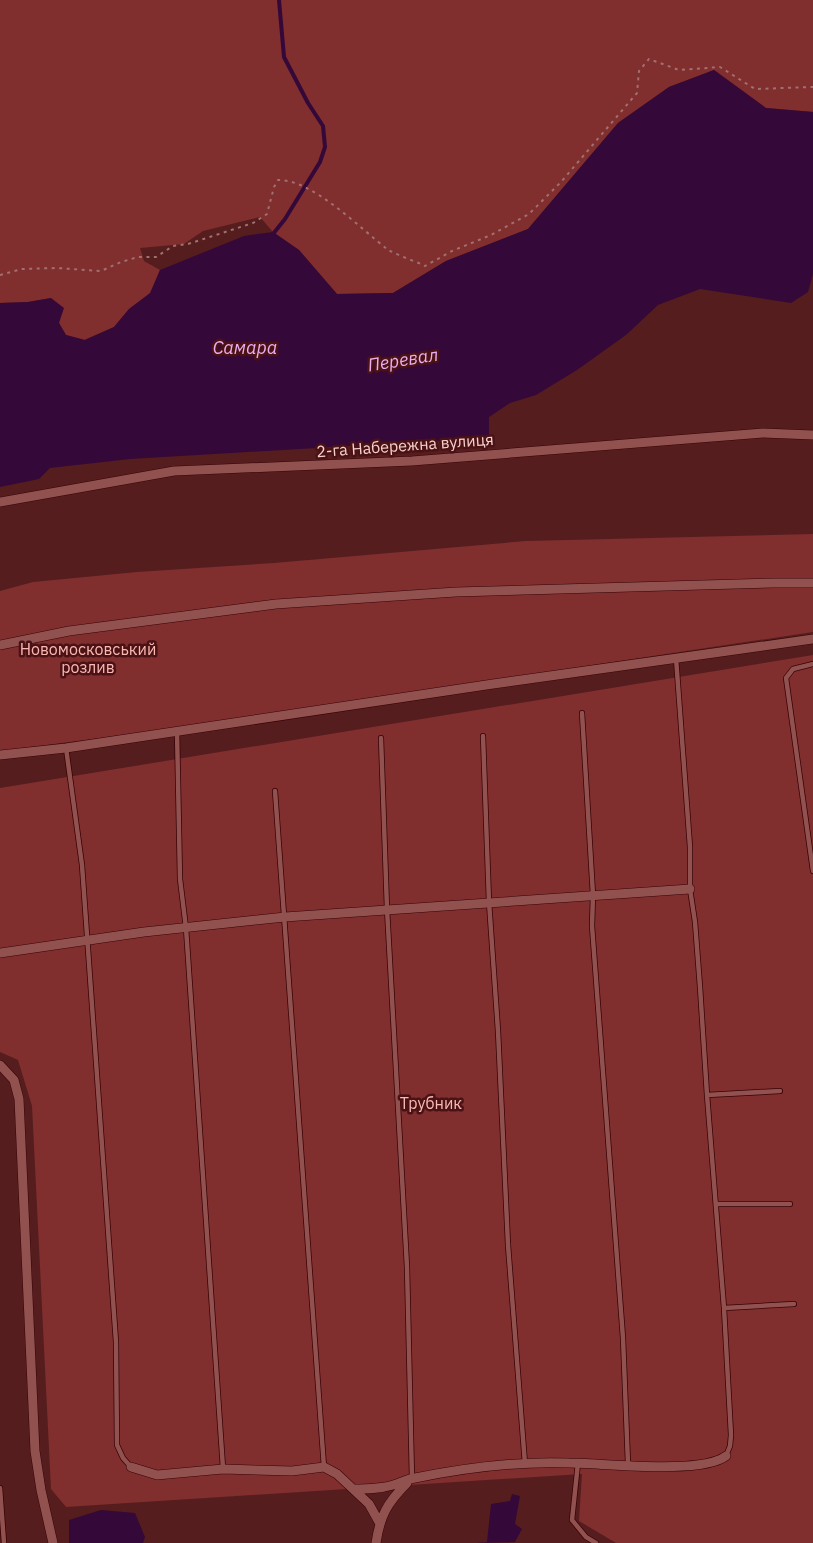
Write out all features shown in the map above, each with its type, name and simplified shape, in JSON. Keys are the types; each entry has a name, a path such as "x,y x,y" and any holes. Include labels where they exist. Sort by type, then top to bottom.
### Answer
{"street":[{"name":"2-га Набережна вулиця","path":"0,502 174,471 412,461 763,433 813,435"},
{"path":"0,645 69,631 276,604 467,592 774,583 813,584"},
{"path":"0,755 66,748 813,639"},
{"path":"0,953 87,940 285,917 690,889"},
{"path":"0,1065 14,1080 19,1099 35,1451 53,1543"},
{"path":"353,1489 374,1489 396,1485 412,1478 490,1467 548,1462 683,1466 712,1463 726,1456"},
{"path":"131,1467 157,1475 224,1469 292,1471 324,1467 337,1474 369,1504 379,1522"},
{"path":"375,1543 379,1522 390,1500 412,1478"}],"lane":[{"path":"676,658 690,847 690,889 695,922 724,1308 731,1436 726,1456"},
{"path":"813,664 801,666 789,672 786,678 786,688 813,871"},
{"path":"582,713 593,895 592,926 623,1338 628,1464"},
{"path":"177,731 180,879 186,928 224,1469"},
{"path":"483,736 489,902 498,1031 508,1245 525,1464"},
{"path":"381,738 387,909 407,1268 412,1478"},
{"path":"66,748 82,865 116,1342 117,1445 123,1458 131,1467"},
{"path":"276,791 324,1467"},
{"path":"707,1095 780,1091"},
{"path":"716,1204 790,1204"},
{"path":"724,1308 794,1304"},
{"path":"578,1463 572,1520 586,1537 596,1543"},
{"path":"0,1488 4,1543"}],"path":[{"path":"0,275 22,269 57,268 101,271 138,257 156,257 172,246 188,244 253,223 267,214 274,187 279,180 287,179 326,200 389,250 425,266 529,214 561,182 637,93 639,71 649,58 680,70 720,67 755,89 813,87"}],"green space":[{"path":"0,0 813,0 813,112 766,108 714,70 669,87 618,123 528,229 446,261 393,293 337,294 299,250 273,232 260,217 203,231 184,244 140,248 144,261 160,270 151,293 129,309 114,327 84,340 66,335 59,323 51,298 0,303"},
{"name":"Новомосковський розлив","path":"813,534 813,632 154,731 0,751 0,591 33,582 526,541"},
{"name":"Трубник","path":"813,655 813,1543 616,1543 579,1521 582,1474 66,1507 51,1489 32,1106 18,1060 0,1052 0,788"}],"water":[{"name":"Самара","path":"714,70 766,108 813,112 813,274 808,292 791,303 700,289 658,305 626,335 577,370 536,395 510,403 489,417 489,440 450,440 130,459 50,468 39,479 0,487 0,303 51,298 64,308 59,323 66,335 85,340 114,327 129,309 150,293 160,270 244,236 273,232 299,250 337,294 393,293 446,261 528,229 618,123 669,87"},
{"path":"512,1494 520,1496 515,1524 522,1529 515,1542 477,1543 487,1542 491,1504 510,1501"},
{"path":"101,1510 135,1513 145,1537 143,1543 69,1543 69,1520"}],"waterway":[{"path":"273,234 285,219 320,162 325,147 323,126 284,57 279,0"}],"water label":[{"name":"Перевал","path":"403,360"}]}
